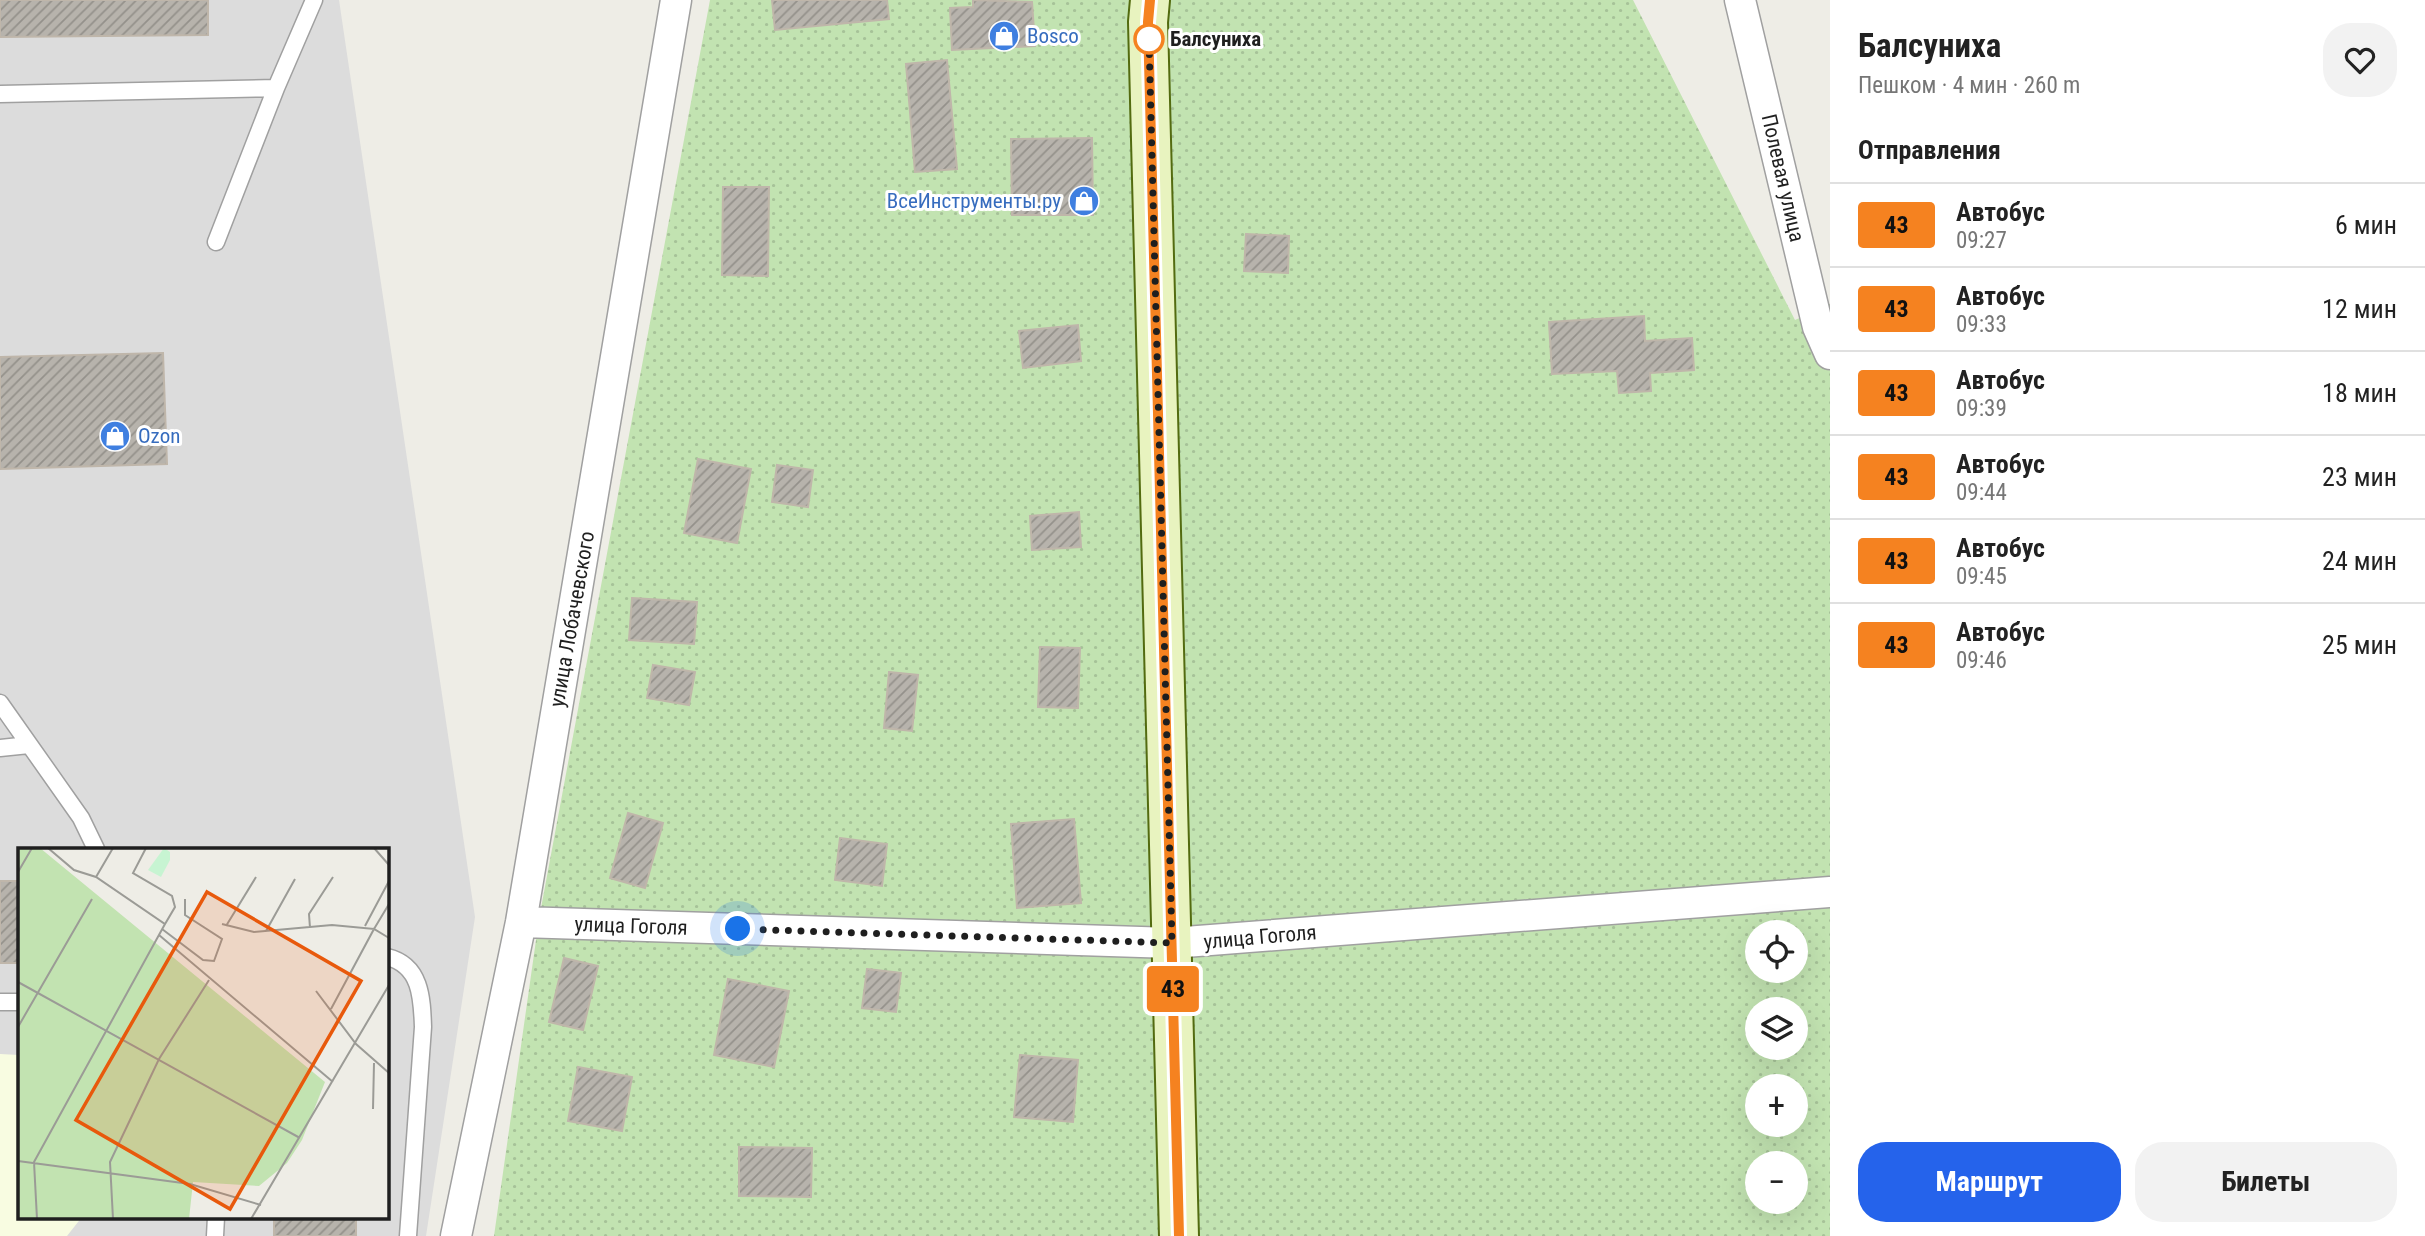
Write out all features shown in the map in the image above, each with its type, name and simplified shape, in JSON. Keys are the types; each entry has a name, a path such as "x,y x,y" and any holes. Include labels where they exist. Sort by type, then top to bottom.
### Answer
{"street":[{"name":"улица Лобачевского","path":"456,1236 521,922 676,0"},
{"path":"1150,0 1148,22 1179,1236"},
{"name":"Полевая улица","path":"1740,0 1818,327 1830,354"},
{"name":"улица Гоголя","path":"521,922 1172,943 1830,892"}],"lane":[{"path":"216,242 276,88 314,0"},
{"path":"0,94 276,88"},
{"path":"0,703 81,818 96,848"},
{"path":"0,748 29,746"},
{"path":"388,958 412,971 422,993 423,1027 408,1236"},
{"path":"0,1002 18,1002"},
{"path":"215,1236 216,1218"}],"shaded area":[{"path":"0,0 339,0 475,917 426,1236 0,1236"},
{"path":"0,1054 18,1055 18,1218 81,1218 67,1236 0,1236"}],"green space":[{"path":"710,0 1633,0 1795,320 1830,304 1830,1236 494,1236 539,919"}],"building":[{"path":"0,0 208,0 208,35 0,37"},
{"path":"772,0 887,0 889,19 775,30"},
{"path":"973,0 1032,2 1035,46 952,50 950,8 973,7"},
{"path":"947,60 957,169 915,172 906,64"},
{"path":"1092,138 1093,215 1012,215 1011,139"},
{"path":"723,187 769,187 768,276 722,275"},
{"path":"1246,234 1289,236 1288,273 1244,271"},
{"path":"1644,316 1645,341 1692,338 1694,370 1650,373 1651,391 1619,393 1617,371 1552,374 1549,322"},
{"path":"1078,325 1081,361 1023,368 1019,331"},
{"path":"163,353 167,464 0,469 0,357"},
{"path":"698,459 751,469 737,543 684,533"},
{"path":"777,465 813,470 808,507 772,502"},
{"path":"1079,512 1081,547 1032,550 1030,516"},
{"path":"632,598 697,602 694,644 629,640"},
{"path":"1040,647 1080,648 1078,708 1038,707"},
{"path":"653,665 695,672 689,705 647,698"},
{"path":"889,672 918,675 912,731 884,728"},
{"path":"628,813 663,823 645,888 610,878"},
{"path":"1074,819 1081,903 1017,908 1011,824"},
{"path":"840,838 887,844 882,886 835,880"},
{"path":"0,881 18,881 18,963 0,963"},
{"path":"564,958 598,966 583,1030 549,1022"},
{"path":"867,969 901,973 896,1012 862,1008"},
{"path":"728,979 789,991 774,1067 714,1055"},
{"path":"1020,1055 1078,1060 1073,1122 1014,1117"},
{"path":"578,1067 632,1077 622,1131 568,1121"},
{"path":"739,1147 812,1148 811,1197 739,1196"},
{"path":"274,1218 356,1218 356,1236 274,1236"}],"bus line":[{"name":"43","path":"1150,0 1148,22 1179,1236"}],"place":[{"name":"Bosco","path":"1004,36"},
{"name":"Балсуниха","path":"1149,39"},
{"name":"ВсеИнструменты.ру","path":"1084,201"},
{"name":"Ozon","path":"115,436"}],"route":[{"path":"738,929 1172,943 1149,39"}]}
